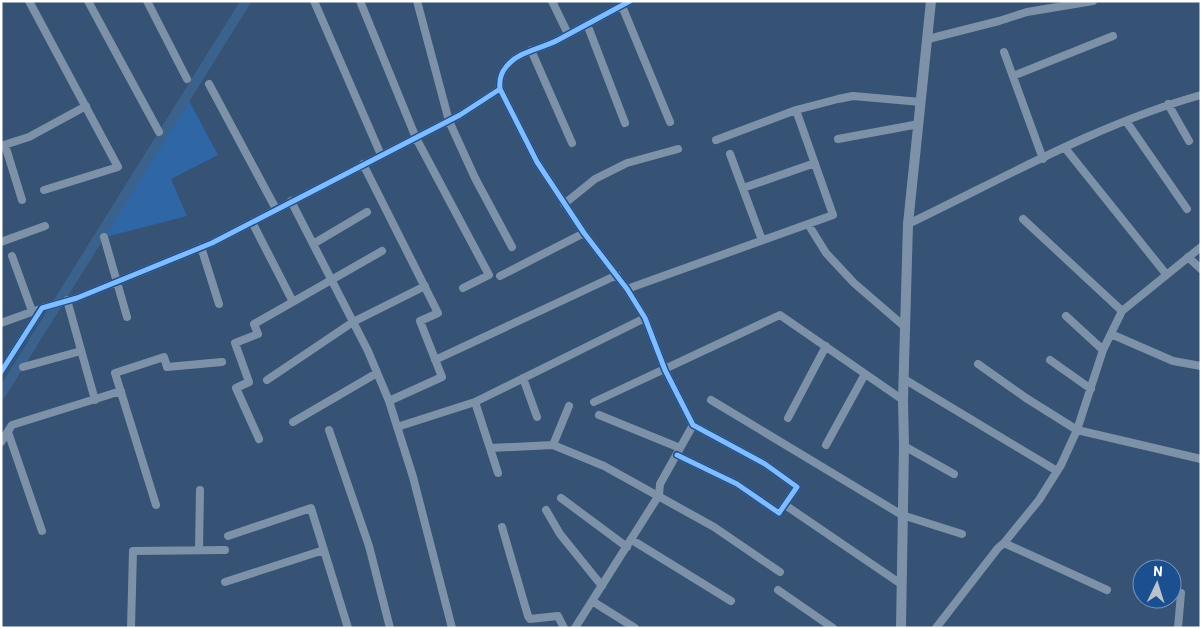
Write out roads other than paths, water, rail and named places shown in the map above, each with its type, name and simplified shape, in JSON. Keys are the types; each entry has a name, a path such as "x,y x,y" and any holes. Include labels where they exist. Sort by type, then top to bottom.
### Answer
{"street":[{"path":"29,1 118,167 44,190"},
{"path":"88,1 159,132"},
{"path":"147,1 187,79"},
{"path":"314,1 381,155"},
{"path":"360,1 416,138 490,274 463,288"},
{"path":"417,1 449,121 475,178 512,247"},
{"path":"552,1 568,34"},
{"path":"599,415 678,451 737,484 779,513 797,487 766,464 693,425 665,370 644,318 627,289 584,233 537,162 500,89 499,80 505,67 516,58 556,41 630,1"},
{"path":"901,628 903,400 908,224 931,1"},
{"path":"928,39 1027,12 1093,1"},
{"path":"622,6 670,122"},
{"path":"587,24 625,123"},
{"path":"1013,76 1113,36"},
{"path":"531,50 572,143"},
{"path":"1004,52 1043,159"},
{"path":"209,84 276,209"},
{"path":"1,323 32,311 77,298 200,247 449,121 500,89"},
{"path":"908,224 1126,120 1168,104 1201,95"},
{"path":"716,140 796,110 853,96 921,102"},
{"path":"1168,104 1188,141"},
{"path":"22,200 3,146 29,137 86,106"},
{"path":"627,289 833,215 796,110"},
{"path":"1126,120 1187,209"},
{"path":"838,139 918,124"},
{"path":"1065,148 1166,274"},
{"path":"564,204 594,179 627,163 678,149"},
{"path":"730,154 762,240"},
{"path":"743,188 815,163"},
{"path":"362,164 438,313 420,321 442,377 389,401"},
{"path":"291,201 353,322 389,401 413,477 452,628"},
{"path":"313,244 367,212"},
{"path":"1024,220 1122,311"},
{"path":"252,222 293,302"},
{"path":"808,224 826,253 854,283 905,327"},
{"path":"1,242 44,226"},
{"path":"500,276 584,233"},
{"path":"104,237 127,317"},
{"path":"200,247 219,304"},
{"path":"936,628 998,548 1039,500 1057,472 1076,430 1103,350 1122,311 1201,247"},
{"path":"260,439 236,388 249,382 235,344 258,334 254,324 382,251"},
{"path":"12,256 32,311"},
{"path":"1188,257 1201,269"},
{"path":"436,360 617,275"},
{"path":"267,380 353,322 424,286"},
{"path":"67,300 95,400"},
{"path":"1,372 42,308"},
{"path":"594,402 780,315 903,400"},
{"path":"1066,316 1103,350"},
{"path":"397,427 475,402 644,318"},
{"path":"1111,334 1173,361 1201,366"},
{"path":"788,418 826,346"},
{"path":"23,367 81,351"},
{"path":"156,506 115,373 164,357 167,367 222,362"},
{"path":"1050,360 1090,389"},
{"path":"978,364 1076,430 1201,459"},
{"path":"293,422 377,373"},
{"path":"826,445 865,374"},
{"path":"523,378 537,416"},
{"path":"904,379 1057,472"},
{"path":"1,442 12,425 121,392"},
{"path":"711,400 902,515 962,534"},
{"path":"475,402 498,473"},
{"path":"553,445 569,406"},
{"path":"576,628 659,495 660,484 693,425"},
{"path":"329,430 369,546 390,628"},
{"path":"8,432 42,531"},
{"path":"490,448 553,445 604,466 714,527 780,572"},
{"path":"904,446 954,474"},
{"path":"199,550 200,490"},
{"path":"561,498 629,543 731,601"},
{"path":"785,505 902,584"},
{"path":"228,536 311,508 348,628"},
{"path":"546,510 560,534 602,586"},
{"path":"502,527 528,616 530,619 558,616 564,628"},
{"path":"1004,543 1106,590"},
{"path":"131,628 133,551 225,550"},
{"path":"225,582 324,550"},
{"path":"778,590 833,628"},
{"path":"592,601 635,628"},
{"path":"1178,628 1180,609"}],"waterway":[{"path":"1,394 246,1"}]}
